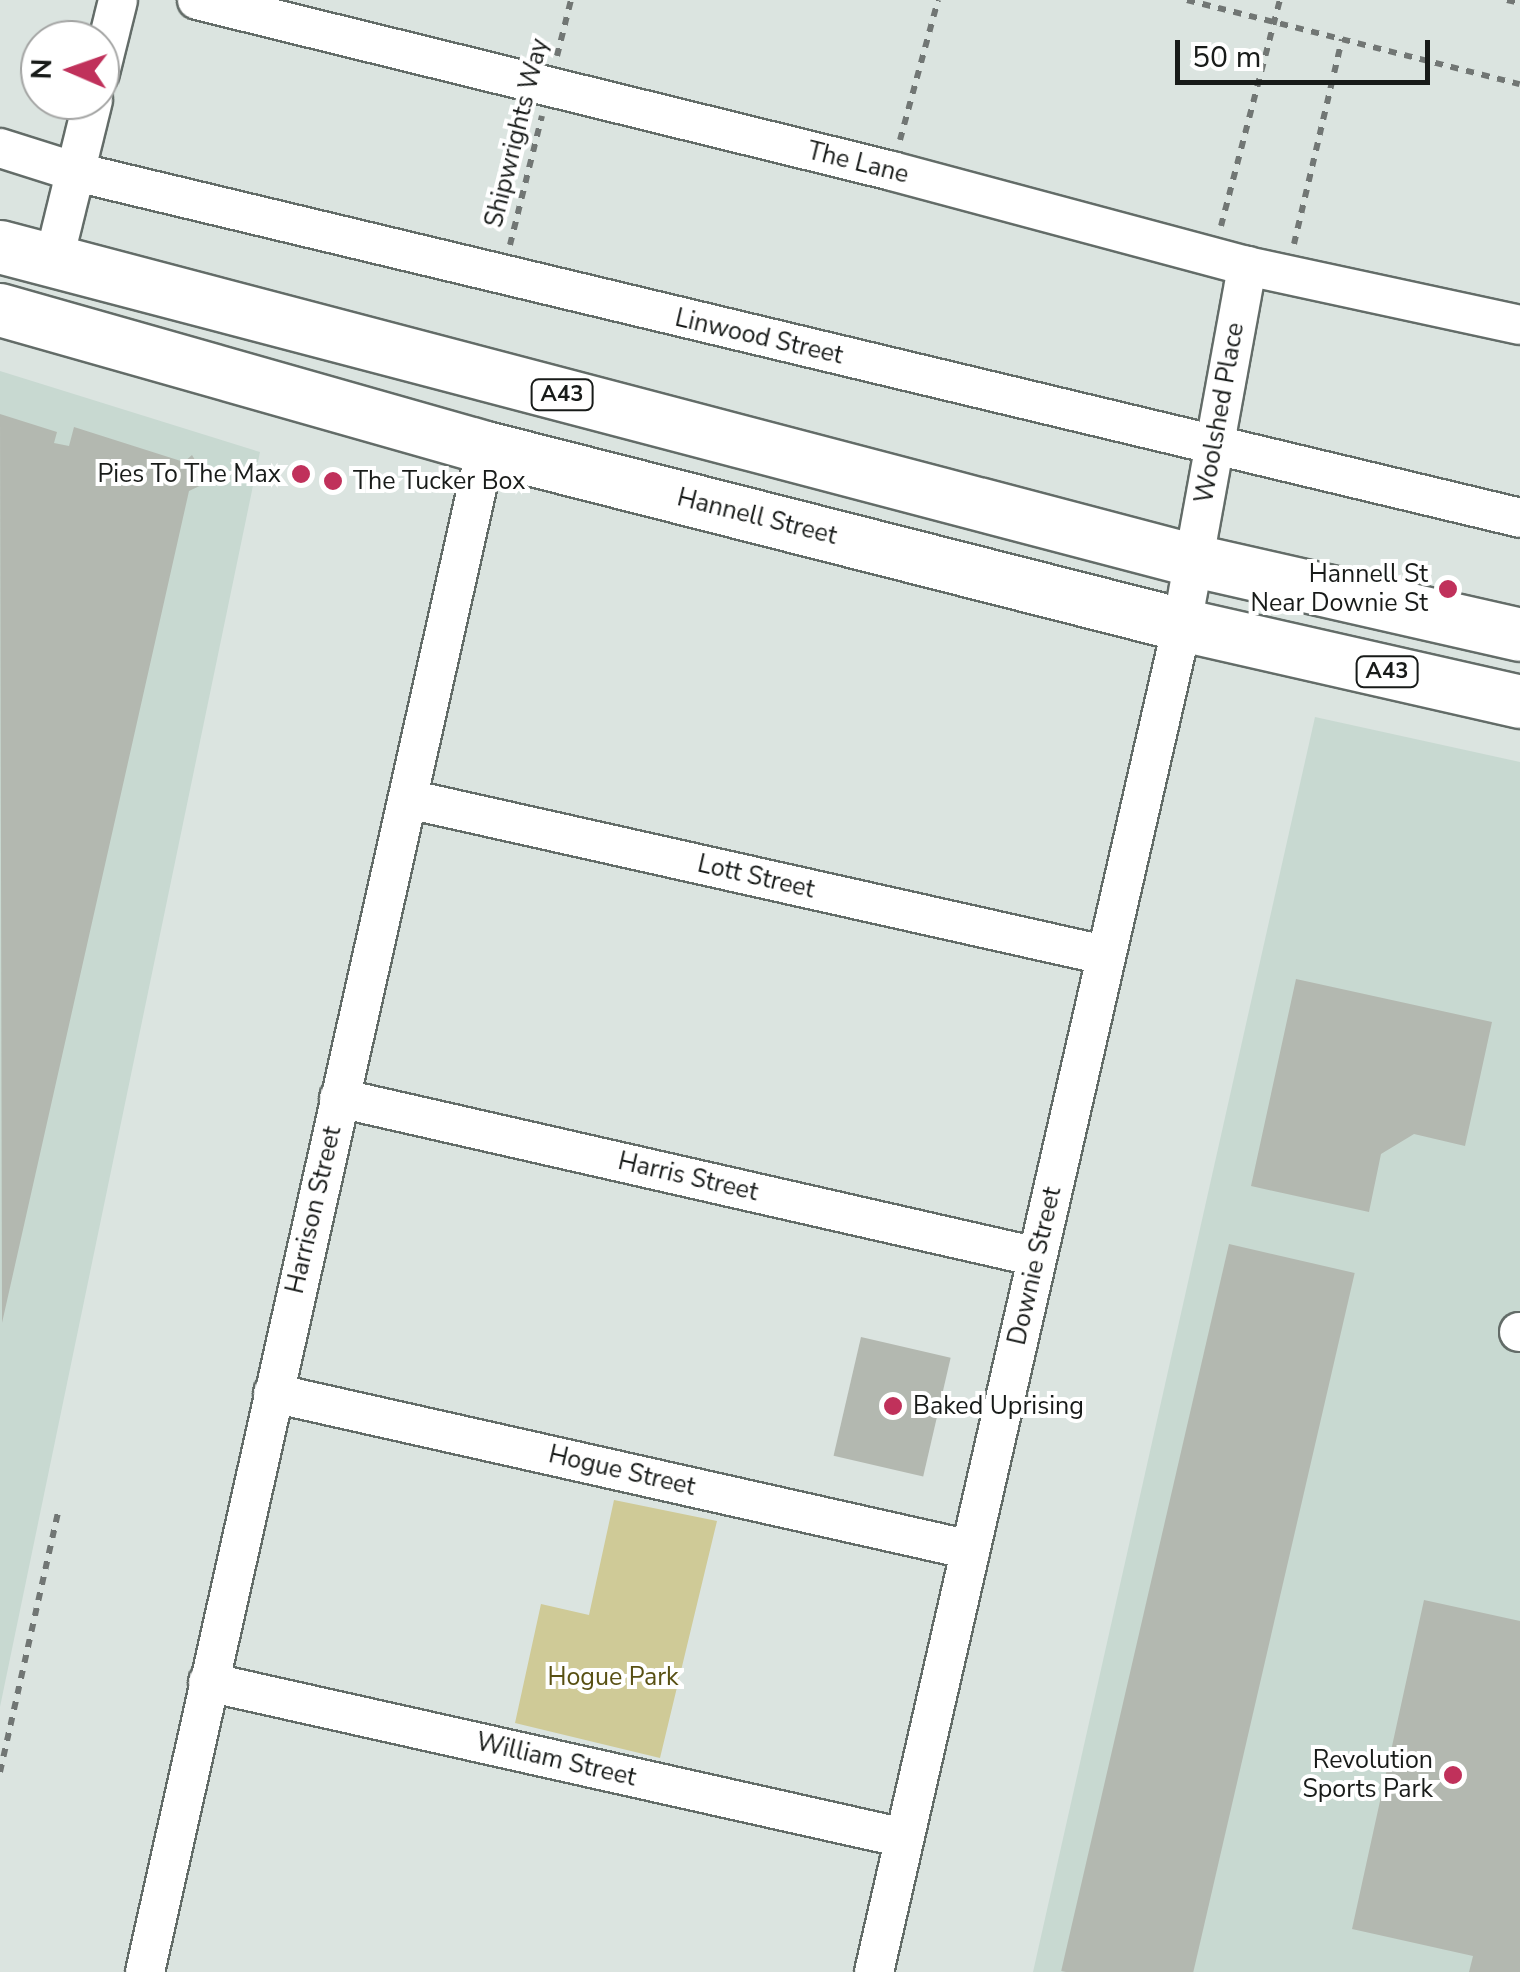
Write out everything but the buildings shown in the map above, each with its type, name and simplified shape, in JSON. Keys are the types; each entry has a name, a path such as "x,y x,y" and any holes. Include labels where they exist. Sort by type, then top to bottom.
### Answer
{"highway":[{"name":"A43","path":"0,248 1194,561 1520,635"},
{"name":"Hannell Street","path":"0,310 486,448 1182,624 1520,702"}],"street":[{"name":"The Lane","path":"196,0 892,171 1230,261 1520,325"},
{"path":"53,263 89,120"},
{"name":"Linwood Street","path":"0,148 76,172 1520,518"},
{"name":"Woolshed Place","path":"1194,561 1214,446 1230,261"},
{"name":"Harrison Street","path":"145,1972 486,448"},
{"name":"Downie Street","path":"874,1972 1194,561"},
{"name":"Lott Street","path":"408,799 1104,955"},
{"name":"Harris Street","path":"339,1098 1036,1257"},
{"name":"Hogue Street","path":"274,1393 971,1550"},
{"name":"William Street","path":"208,1682 904,1838"}],"path":[{"name":"Shipwrights Way","path":"502,275 571,0"},
{"path":"892,171 938,0"},
{"path":"1187,0 1520,84"},
{"path":"1230,261 1280,0"},
{"path":"1506,0 1520,4"},
{"path":"1286,274 1342,40"},
{"path":"0,1772 58,1509"}],"shaded area":[{"path":"0,371 260,452 0,1707"},
{"path":"1315,717 1520,762 1520,1972 1033,1972"}],"green space":[{"name":"Hogue Park","path":"614,1500 717,1521 660,1758 515,1723 541,1604 589,1615"}],"place":[{"name":"Pies To The Max","path":"301,474"},
{"name":"The Tucker Box","path":"333,481"},
{"name":"Hannell St Near Downie St","path":"1448,589"},
{"name":"Baked Uprising","path":"893,1406"},
{"name":"Revolution Sports Park","path":"1453,1775"}]}
